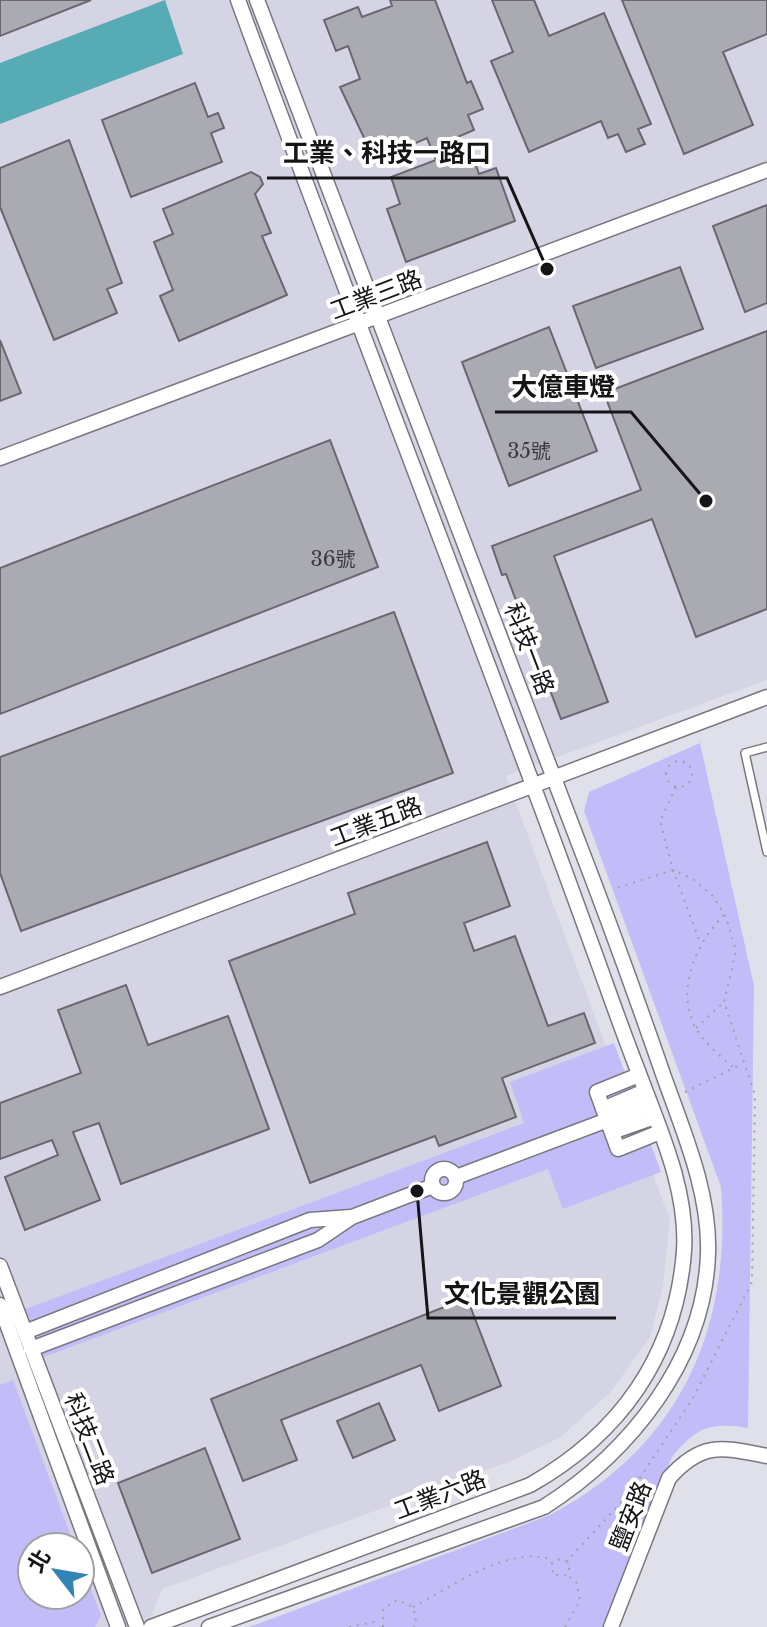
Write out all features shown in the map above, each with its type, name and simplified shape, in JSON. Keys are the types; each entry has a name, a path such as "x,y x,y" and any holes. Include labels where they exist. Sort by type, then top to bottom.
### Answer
{"street":[{"name":"科技一路","path":"238,0 357,326 534,786 660,1132 682,1203 684,1250 674,1315"},
{"name":"科技一路","path":"257,0 622,954 684,1133 706,1211 708,1256 695,1324"},
{"name":"工業三路","path":"0,458 767,170"},
{"name":"工業五路","path":"0,987 555,780 767,697"},
{"path":"639,1075 597,1092 607,1120 618,1149 660,1132"},
{"path":"607,1120 645,1091"},
{"path":"31,1349 318,1240 352,1217 433,1186 443,1193 450,1192 456,1177 642,1107"},
{"path":"607,1120 655,1117"},
{"path":"25,1332 310,1220 352,1217"},
{"name":"科技二路","path":"0,1266 137,1627"},
{"name":"科技二路","path":"0,1305 118,1627"},
{"name":"工業六路","path":"151,1627 530,1485 562,1467 594,1440 625,1406 657,1361 674,1315"},
{"name":"工業六路","path":"209,1627 544,1507 557,1499 593,1472 643,1419 673,1377 695,1324"},
{"name":"鹽安路","path":"611,1627 669,1478 697,1453 711,1448 767,1456"}],"lane":[{"path":"767,747 745,753 767,852"}],"path":[{"path":"673,755 675,761"},
{"path":"675,761 688,764 692,772 688,784 676,787"},
{"path":"675,761 666,774 676,787"},
{"path":"676,787 660,821 673,870 700,942"},
{"path":"725,914 700,942 691,971 689,1002 696,1028 734,1068"},
{"path":"696,1028 724,1002"},
{"path":"685,1092 744,1063"},
{"path":"413,1607 517,1557 537,1554 554,1561"},
{"path":"565,1627 580,1601 581,1592 567,1575"},
{"path":"383,1627 380,1621 383,1609 391,1601 403,1601 413,1607 416,1618 414,1627"},
{"path":"349,1627 380,1621"}],"shaded area":[{"path":"0,0 767,0 767,680 506,776 670,1220 663,1285 650,1337 610,1393 559,1438 511,1461 162,1589 147,1627 0,1627"},
{"path":"700,743 754,986 748,1428 724,1426 705,1429 689,1439 672,1457 603,1627 249,1627 550,1515 595,1487 633,1455 664,1419 688,1379 706,1336 717,1289 722,1239 721,1187 584,811 589,792"},
{"path":"614,1043 661,1172 563,1209 548,1169 41,1358 23,1310 524,1123 510,1082"},
{"path":"13,1380 69,1531 16,1531 16,1611 96,1611 96,1603 101,1616 95,1627 0,1627 0,1385"}],"water":[{"path":"165,0 183,54 0,124 0,63"}],"building":[{"path":"0,0 91,0 0,36"},
{"path":"390,0 435,0 467,83 471,81 483,109 468,115 474,130 455,138 463,161 473,157 479,174 496,168 515,221 406,262 387,209 400,204 391,177 436,160 427,138 375,161 340,87 360,79 348,46 336,51 324,20 358,7 362,17 392,6"},
{"path":"492,0 534,0 549,36 604,13 651,124 638,129 645,144 626,152 618,134 608,138 601,121 529,152 491,61 513,52"},
{"path":"622,0 767,0 767,34 723,52 753,125 684,154"},
{"path":"195,83 208,117 218,113 224,128 211,133 222,162 131,197 102,120"},
{"path":"69,140 122,283 107,289 117,313 54,340 0,207 0,168"},
{"path":"251,172 260,177 263,184 255,194 271,233 262,236 287,295 179,341 160,296 173,290 154,242 173,234 163,209"},
{"path":"767,205 767,303 745,312 713,226"},
{"path":"680,267 703,329 596,368 573,306"},
{"path":"549,327 597,451 509,486 462,362"},
{"path":"767,331 767,609 696,637 652,519 554,556 608,702 561,719 506,574 502,575 492,546 641,490 604,393"},
{"path":"0,340 21,393 0,401"},
{"path":"330,440 378,567 0,714 0,568"},
{"path":"394,612 453,773 21,931 0,873 0,757"},
{"path":"487,842 510,906 464,923 474,951 515,936 548,1026 584,1013 595,1043 502,1078 516,1117 439,1146 435,1136 310,1183 229,961 355,914 348,893"},
{"path":"126,985 148,1045 228,1016 269,1129 121,1184 99,1123 73,1132 100,1200 25,1230 5,1177 58,1155 52,1140 0,1159 0,1103 81,1073 58,1010"},
{"path":"467,1298 501,1386 439,1411 421,1365 281,1420 297,1460 243,1481 211,1399"},
{"path":"379,1403 395,1440 353,1458 337,1421"},
{"path":"205,1448 240,1539 152,1573 118,1483"}],"place":[{"name":"工業、科技一路口","path":"547,269"},
{"name":"大億車燈","path":"706,501"},
{"name":"文化景觀公園","path":"417,1191"}]}
